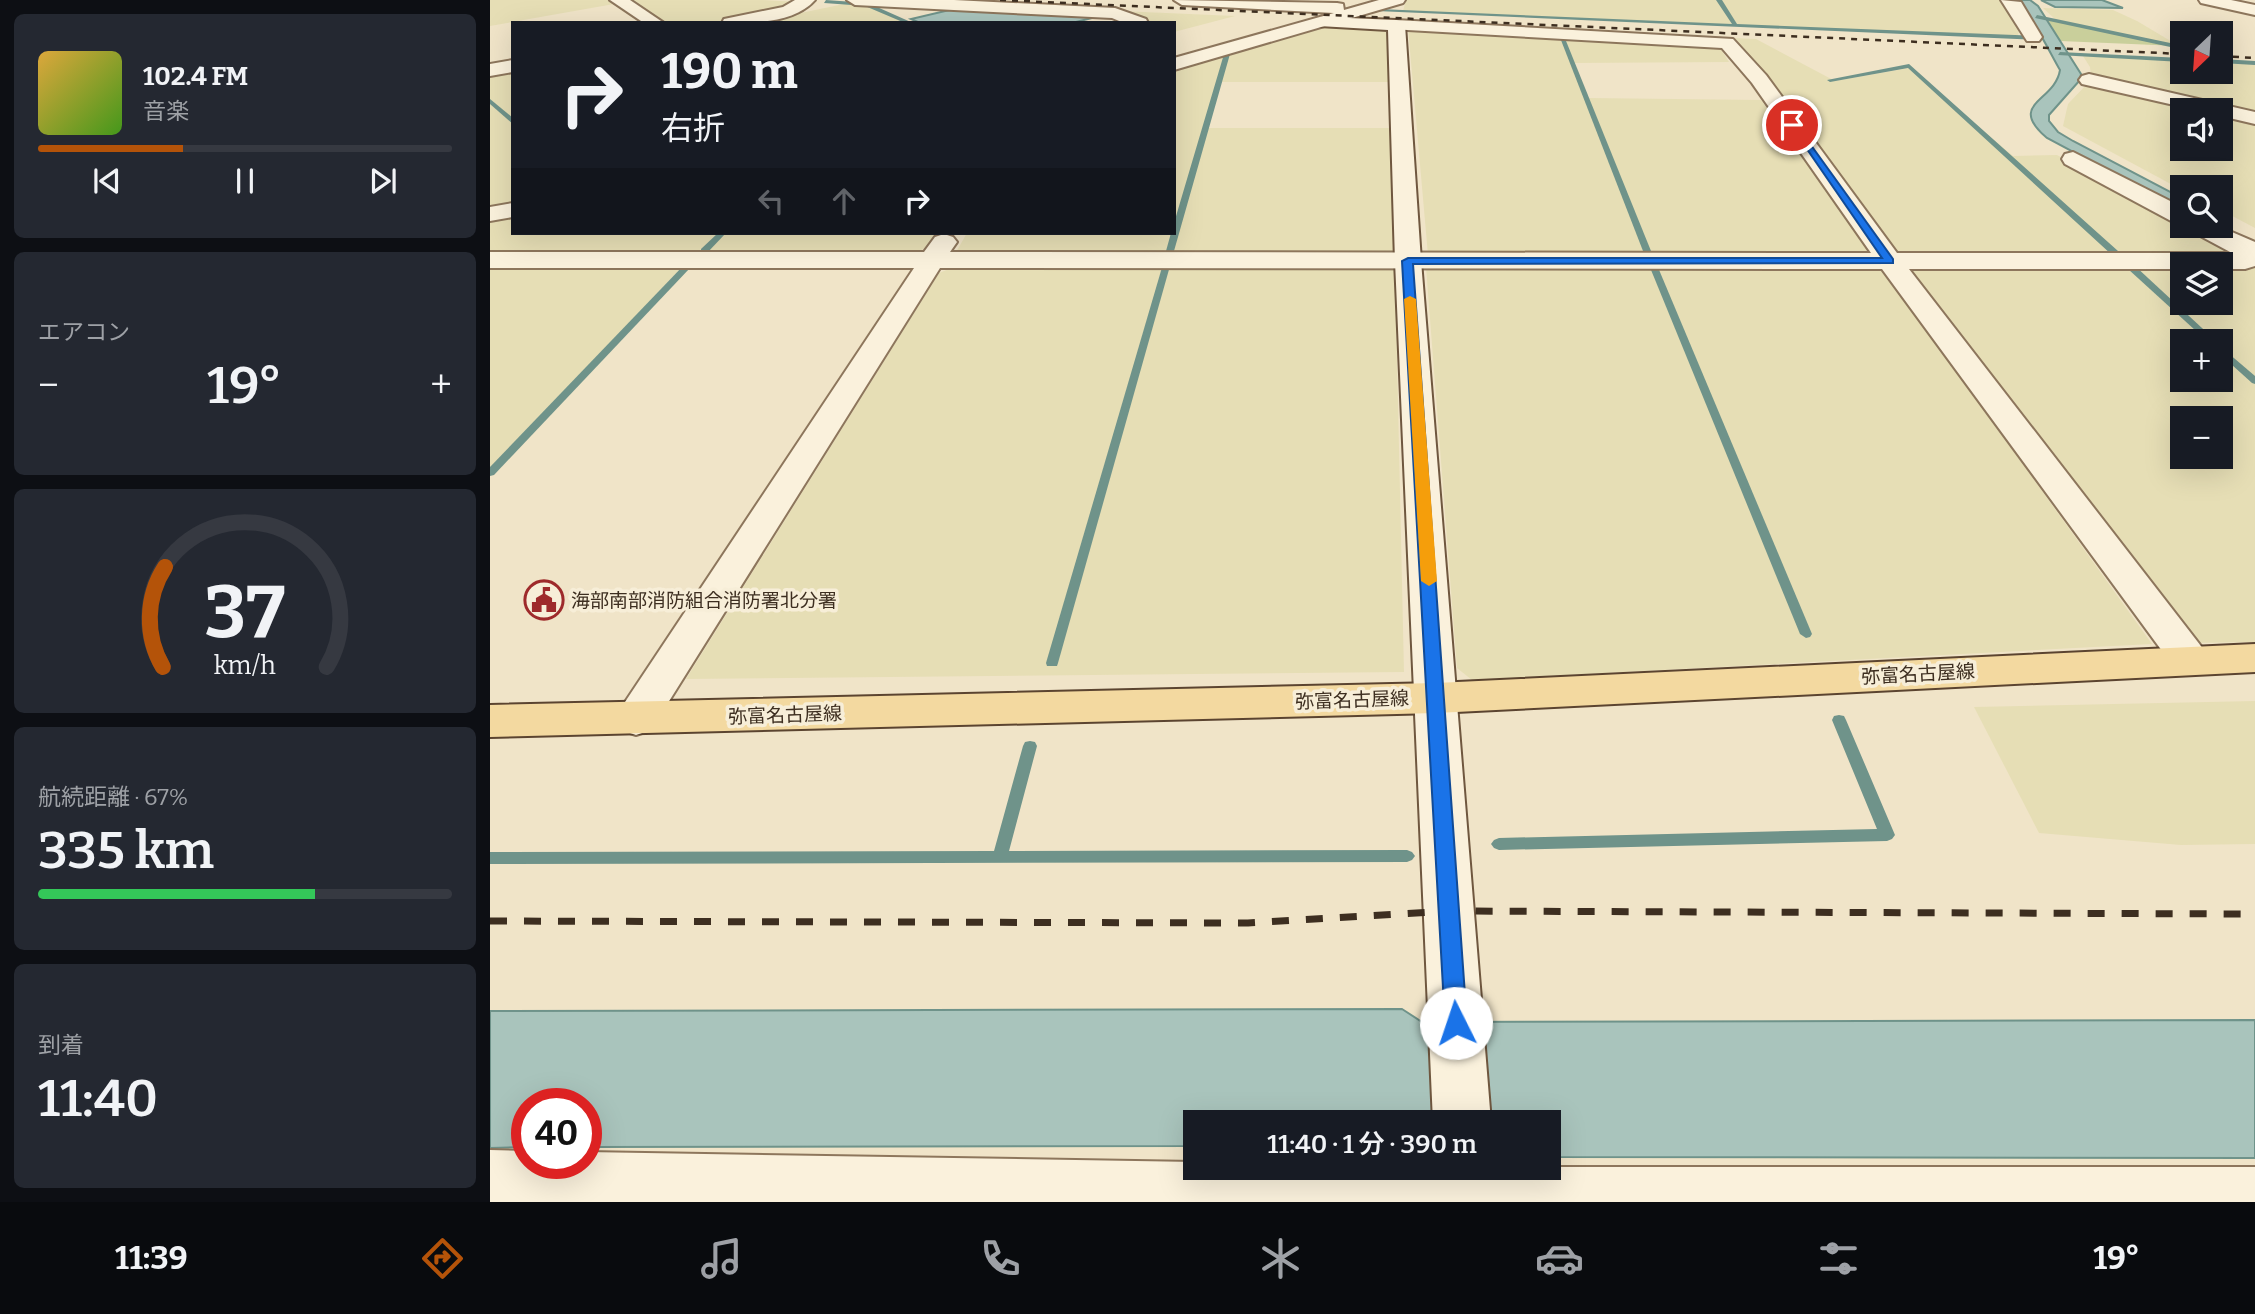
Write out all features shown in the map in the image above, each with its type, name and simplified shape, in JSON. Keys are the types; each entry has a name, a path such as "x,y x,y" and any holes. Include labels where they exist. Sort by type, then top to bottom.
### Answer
{"main road":[{"name":"弥富名古屋線","path":"490,721 1436,698 2255,658"}],"street":[{"path":"618,0 653,21"},
{"path":"740,21 788,11 807,0"},
{"path":"855,0 1115,13 1135,21"},
{"path":"1182,0 1364,9"},
{"path":"1176,63 1397,0"},
{"path":"2009,0 2015,5 2033,37"},
{"path":"2207,0 2255,10"},
{"path":"1325,22 1727,43 1759,79 1890,261 2190,660"},
{"path":"1396,25 1408,261 1461,1110"},
{"path":"1187,42 1212,53"},
{"path":"490,70 511,66"},
{"path":"2089,80 2170,98"},
{"path":"2233,113 2255,118"},
{"path":"2073,159 2170,210"},
{"path":"490,214 511,210"},
{"path":"490,260 942,246 1408,261 2245,261 2254,253 2224,238"},
{"path":"636,719 942,246"},
{"path":"490,1180 2255,1197"}],"shaded area":[{"path":"490,0 608,0 614,4 511,21 490,26"},
{"path":"628,0 798,2 781,10 727,21 659,21"},
{"path":"1406,0 2000,0 2009,6 2020,23 2018,37 1403,11"},
{"path":"844,4 864,4 902,21 763,21"},
{"path":"2043,8 2113,10 2170,41 2170,44 2056,20"},
{"path":"1120,11 1235,16 1176,31 1176,21 1143,21"},
{"path":"1323,26 1388,29 1389,82 1220,82 1206,128 1393,128 1397,253 955,254 966,235 1176,235 1176,67"},
{"path":"1408,28 1718,45 1729,62 1573,63 1588,98 1761,100 1875,256 1428,255"},
{"path":"1731,38 1756,39 1835,81 1909,68 2013,156 2057,155 2170,216 2170,238 2211,238 2230,248 2228,252 2170,252 2170,255 1896,253"},
{"path":"2083,56 2170,60 2170,84 2233,84 2233,63 2255,64 2255,116 2233,111 2233,98 2179,98 2091,77 2090,67"},
{"path":"511,70 511,207 490,210 490,75"},
{"path":"2089,82 2170,100 2170,161 2233,161 2233,115 2255,120 2255,228 2233,216 2233,175 2170,175 2170,184 2063,126 2068,104"},
{"path":"511,214 511,235 938,235 930,247 912,253 490,253 490,217"},
{"path":"684,265 490,468 490,266"},
{"path":"1902,266 2170,266 2170,315 2233,315 2233,266 2255,266 2255,642 2190,643"},
{"path":"954,267 1395,267 1404,672 686,679 939,273"},
{"path":"1426,267 1882,268 2152,644 1472,680 1457,668"},
{"path":"2255,701 2255,844 2181,845 2039,833 1974,707"}],"green space":[{"path":"2047,18 2170,46 2060,41"}],"water":[{"path":"2015,0 2030,0 2038,6 2081,74 2080,80 2049,115 2049,121 2058,132 2073,141 2170,192 2170,204 2047,138 2036,126 2031,117 2032,110 2056,81 2060,70 2021,5"},
{"path":"2041,0 2102,0 2123,8 2055,7"},
{"path":"958,8 1104,15 1080,21 911,19"},
{"path":"1402,1009 1422,1022 2255,1020 2255,1158 1561,1157 1561,1110 1183,1110 1183,1146 602,1147 602,1088 511,1088 511,1147 490,1148 490,1011"}],"waterway":[{"path":"1719,0 1736,26"},
{"path":"826,2 866,4 905,21"},
{"path":"1379,11 1736,26"},
{"path":"2037,17 2170,45"},
{"path":"1736,26 2039,38"},
{"path":"1561,36 1647,251"},
{"path":"1176,230 1227,54"},
{"path":"2060,54 2170,59"},
{"path":"2233,62 2255,63"},
{"path":"1830,80 1909,66 2115,253"},
{"path":"490,101 511,120"},
{"path":"704,251 720,235"},
{"path":"1170,251 1175,235"},
{"path":"1653,265 1806,634"},
{"path":"1052,663 1166,266"},
{"path":"2131,267 2199,329"},
{"path":"490,473 686,268"},
{"path":"2233,361 2255,381"},
{"path":"1499,844 1887,835 1839,720"},
{"path":"1000,857 1030,746"},
{"path":"1000,857 1407,856"},
{"path":"490,858 1000,857"}],"railway":[{"path":"1000,0 2170,53"},
{"path":"2233,57 2255,58"},
{"path":"490,921 1248,923 1449,911 2255,914"}],"slow traffic":[{"path":"1410,299 1429,581"}],"place":[{"name":"海部南部消防組合消防署北分署","path":"544,600"}],"route":[{"path":"1456,1023 1408,261 1890,261 1792,125"}]}
